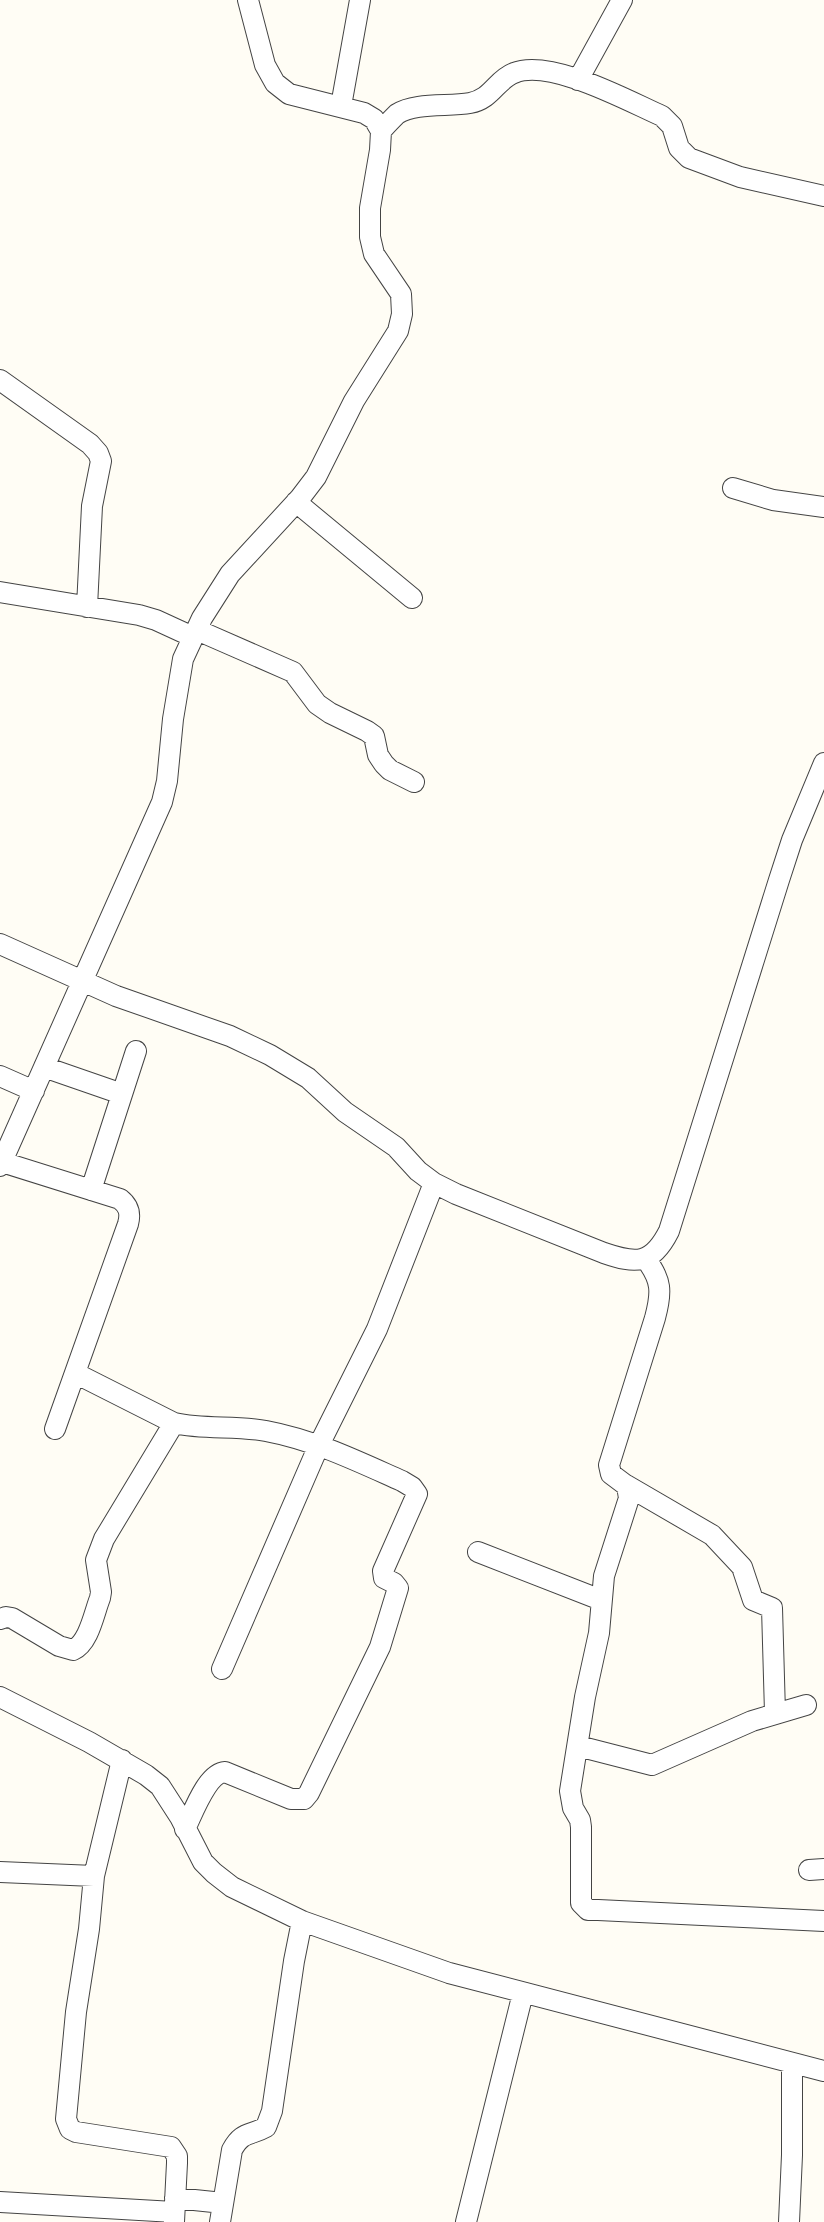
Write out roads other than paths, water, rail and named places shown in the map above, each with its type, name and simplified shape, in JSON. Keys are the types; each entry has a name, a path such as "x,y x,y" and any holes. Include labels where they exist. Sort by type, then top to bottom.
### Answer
{"street":[{"path":"55,1429 130,1217 126,1204 120,1199 1,1164 5,1141 34,1091 162,802 167,781 173,719 183,659 195,633 230,574 316,477 354,401 398,331 402,314 401,294 374,254 370,237 370,208 381,131 374,119 364,113 289,94 275,83 265,65 248,0"},
{"path":"341,106 360,0"},
{"path":"578,80 622,0"},
{"path":"381,131 398,114 409,109 462,104 484,99 505,78 515,72 529,70 557,72 662,116 672,126 679,148 689,158 740,177 824,196"},
{"path":"0,380 90,444 98,453 101,461 92,506 87,607"},
{"path":"733,488 773,500 824,507"},
{"path":"296,502 412,598"},
{"path":"0,592 156,620 293,672 317,704 330,713 367,730 374,736 378,755 384,764 390,770 414,782"},
{"path":"0,944 116,996 230,1036 270,1054 308,1078 345,1112 396,1147 418,1171 434,1183 456,1194 604,1253 629,1261 645,1258 659,1248 669,1231 792,840 824,763"},
{"path":"91,1190 136,1051"},
{"path":"44,1067 122,1094"},
{"path":"0,1076 34,1091"},
{"path":"222,1669 319,1445 377,1329 434,1183"},
{"path":"645,1258 658,1278 659,1302 609,1465 611,1474 712,1535 742,1568 753,1600 772,1608 775,1713"},
{"path":"75,1373 174,1424 188,1427 264,1431 319,1445 416,1489 417,1494 383,1571 384,1578 398,1588 380,1647 309,1793 299,1800 291,1799 225,1772 219,1773 209,1781 185,1829"},
{"path":"0,1619 12,1618 60,1646 73,1650 79,1647 84,1640 100,1598 96,1560 104,1539 174,1424"},
{"path":"626,1485 629,1498 604,1576 599,1633 570,1791 573,1808 581,1827 581,1903 583,1907 598,1910 824,1921"},
{"path":"478,1552 601,1600"},
{"path":"0,1698 122,1760 160,1786 203,1862 214,1873 232,1887 302,1921 449,1973 824,2071"},
{"path":"578,1746 652,1765 752,1721 806,1705"},
{"path":"122,1760 94,1876 89,1929 76,2012 66,2119 70,2129 76,2132 171,2147 177,2156 174,2211"},
{"path":"0,1872 94,1876"},
{"path":"0,2202 221,2212 232,2150 243,2135 266,2127 272,2111 302,1921"},
{"path":"465,2222 523,1993"},
{"path":"789,2222 792,2064"}]}
